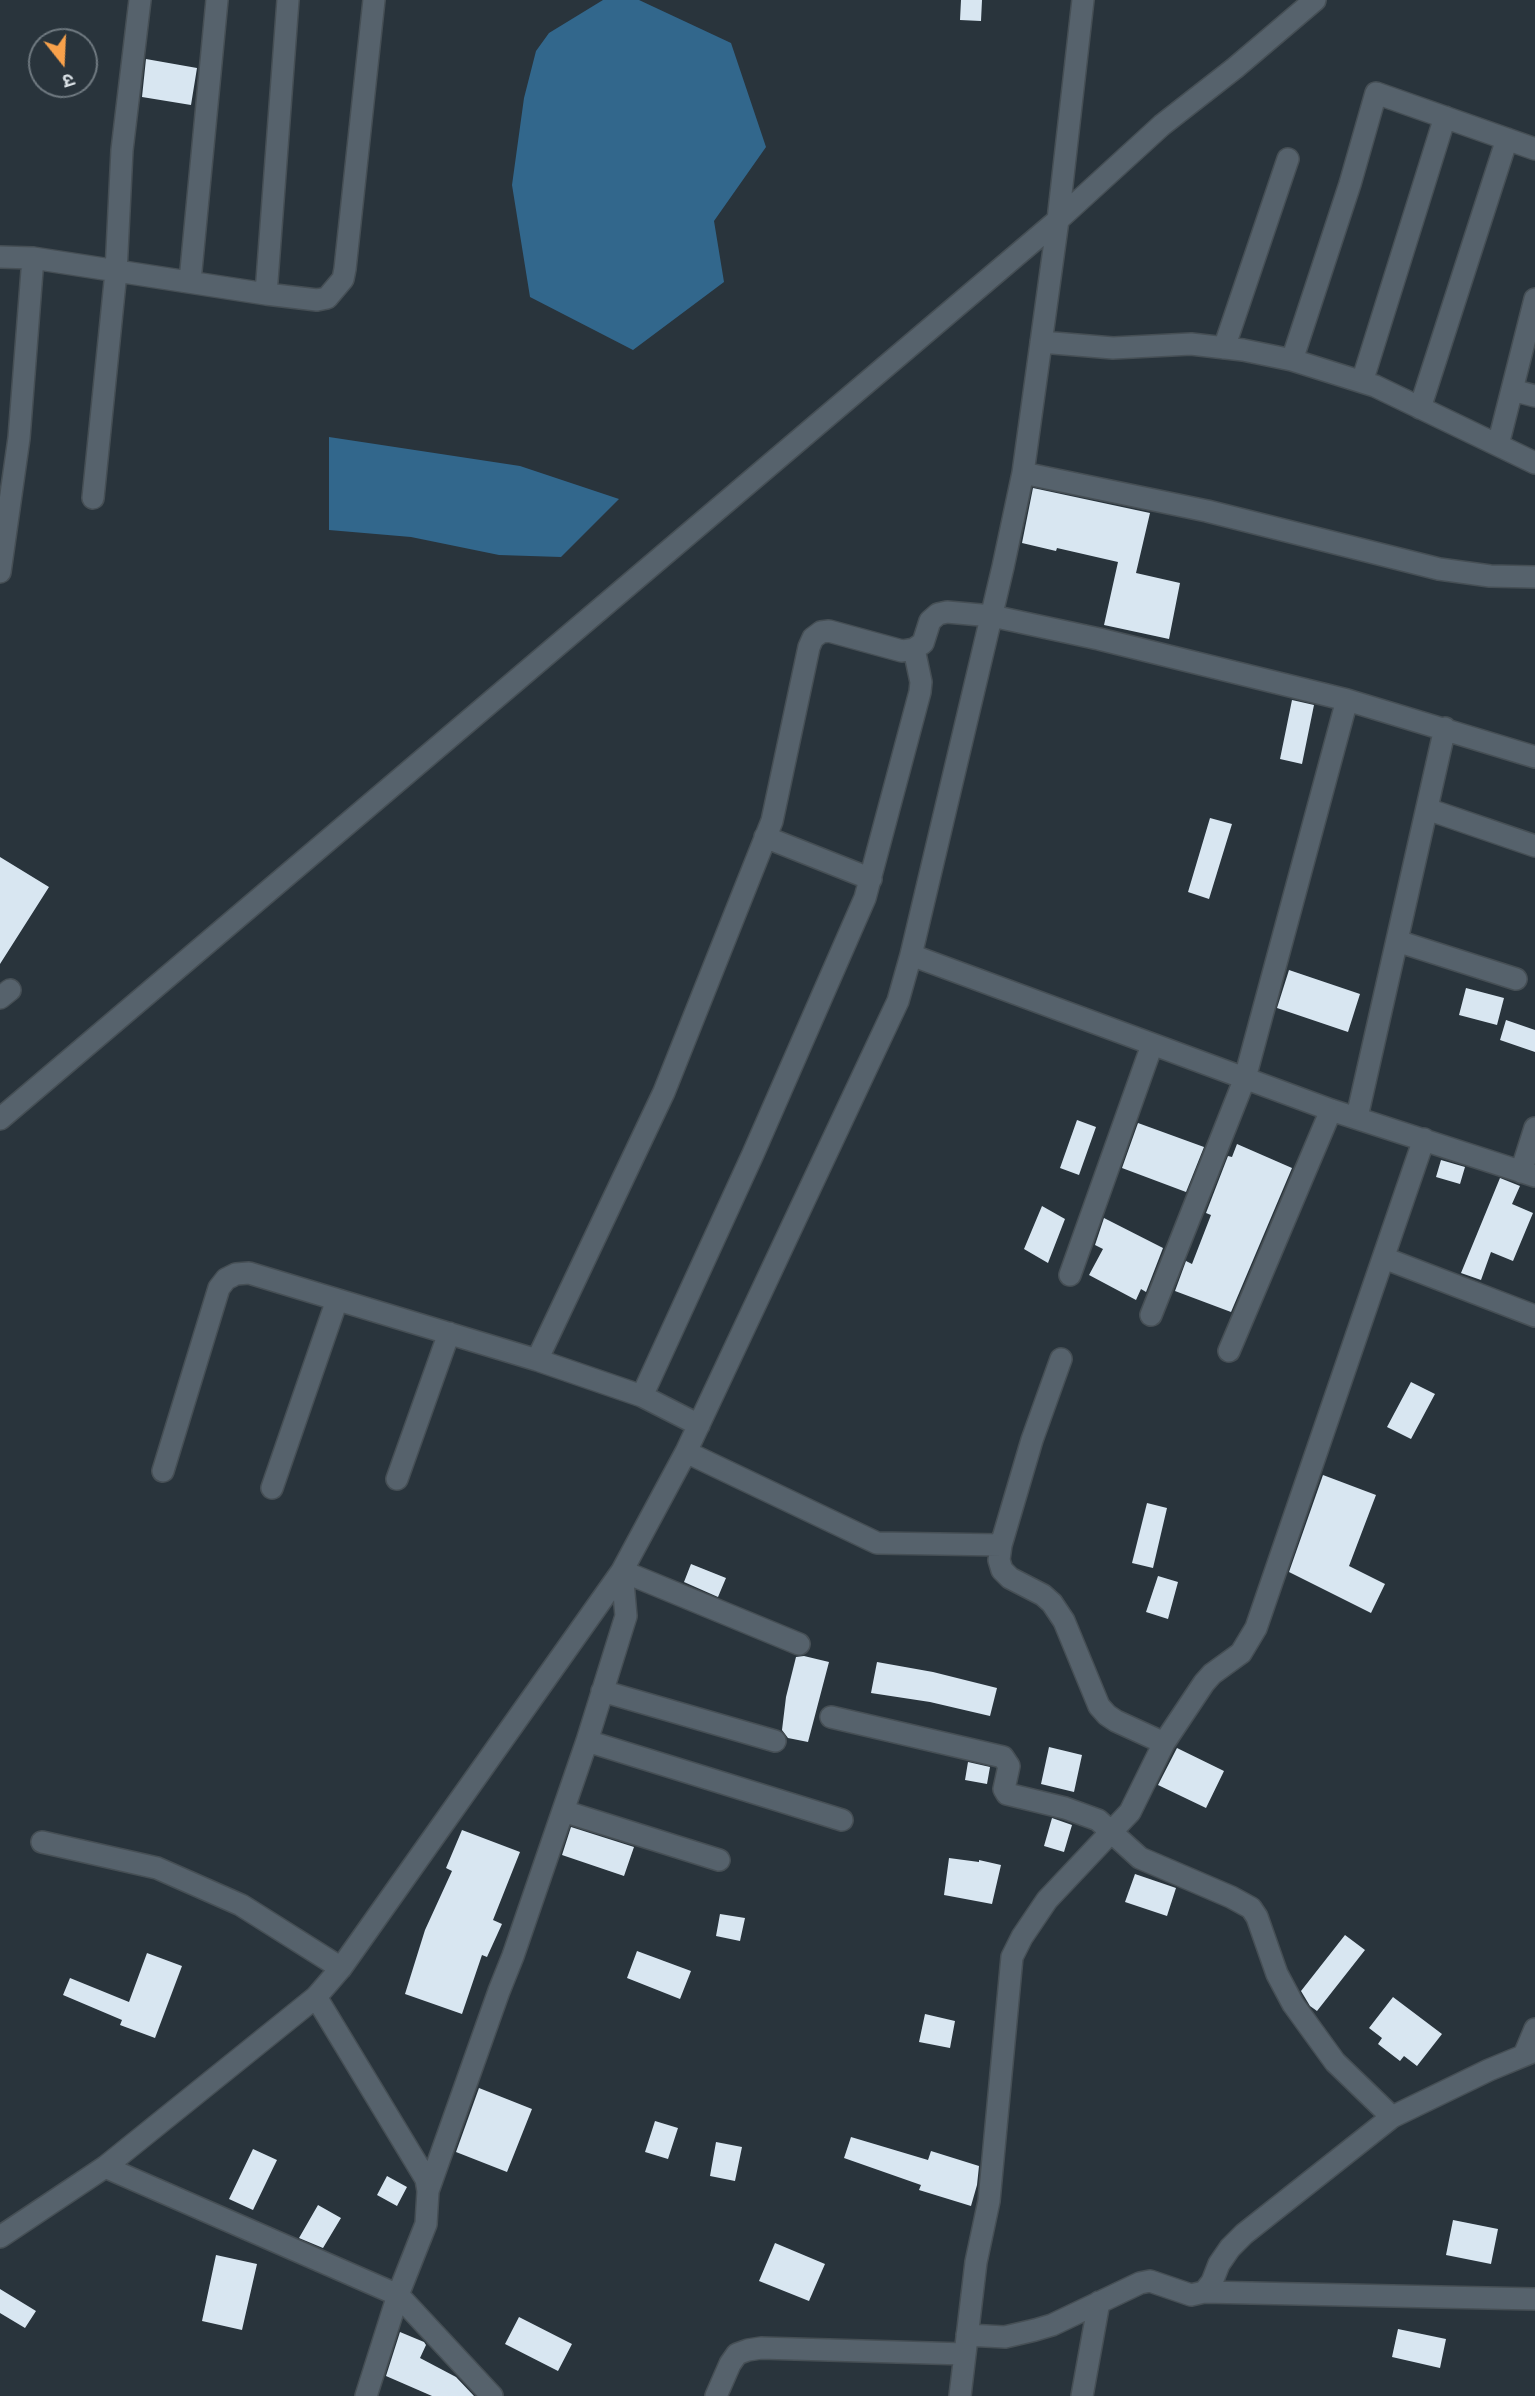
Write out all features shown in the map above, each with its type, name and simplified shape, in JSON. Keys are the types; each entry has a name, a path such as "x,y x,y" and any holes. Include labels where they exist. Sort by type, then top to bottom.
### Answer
{"street":[{"path":"93,498 117,272 122,150 140,0"},
{"path":"190,281 217,0"},
{"path":"266,294 288,0"},
{"path":"0,257 33,258 266,294 317,300 327,298 343,279 374,0"},
{"path":"0,2237 105,2167 316,1997 341,1968 622,1571 686,1452 898,1001 911,955 992,616 1023,473 1058,220 1083,0"},
{"path":"0,1119 1058,220 1162,125 1315,0"},
{"path":"1292,360 1350,184 1376,93 1535,149"},
{"path":"1362,382 1445,117"},
{"path":"1420,408 1507,139"},
{"path":"1224,348 1288,159"},
{"path":"0,572 19,438 33,258"},
{"path":"1498,445 1535,299"},
{"path":"1041,342 1113,348 1191,344 1292,360 1362,382 1535,463"},
{"path":"1512,390 1535,396"},
{"path":"1023,473 1207,511 1439,569 1490,576 1535,577"},
{"path":"537,1360 664,1092 772,821 813,638 821,632 829,631 902,651 914,649 923,643 930,621 938,614 947,612 992,616 1099,639 1348,700 1535,757"},
{"path":"642,1396 865,898 920,692 921,682 914,649"},
{"path":"1151,1315 1245,1078 1348,700"},
{"path":"1357,1117 1445,728"},
{"path":"1427,809 1535,846"},
{"path":"765,837 871,879"},
{"path":"1397,941 1516,979"},
{"path":"911,955 1331,1110 1528,1174 1535,1128"},
{"path":"1070,1275 1152,1045"},
{"path":"1229,1351 1331,1110"},
{"path":"960,2396 976,2262 989,2201 1012,1957 1047,1900 1135,1804 1164,1743 1204,1683 1241,1653 1256,1628 1424,1139"},
{"path":"1384,1258 1535,1316"},
{"path":"163,1471 219,1288 226,1279 236,1274 249,1273 537,1360 642,1396 699,1425"},
{"path":"271,1488 337,1300"},
{"path":"397,1479 449,1333"},
{"path":"1061,1359 1032,1440 999,1560 1002,1570 1010,1578 1043,1595 1052,1603 1064,1621 1099,1706 1116,1721 1164,1743"},
{"path":"686,1452 877,1543 1001,1545"},
{"path":"622,1571 799,1644"},
{"path":"428,2191 587,1741 626,1616 622,1571"},
{"path":"602,1691 775,1741"},
{"path":"831,1717 1003,1757 1009,1766 1004,1789 1007,1794 1098,1820 1140,1858 1251,1908 1257,1917 1277,1974 1293,2004 1335,2062 1392,2117"},
{"path":"587,1741 842,1820"},
{"path":"563,1811 719,1860"},
{"path":"43,1842 168,1872 241,1905 341,1968"},
{"path":"316,1997 426,2179 428,2191 426,2224 398,2295 366,2396"},
{"path":"1204,2292 1230,2248 1244,2234 1392,2117 1530,2052 1535,2029"},
{"path":"105,2167 398,2295 492,2396"},
{"path":"716,2396 730,2364 737,2354 748,2350 966,2345 1023,2334 1052,2325 1128,2287 1150,2281 1191,2295 1204,2292 1535,2299"},
{"path":"1082,2396 1099,2302"}],"water":[{"path":"603,0 639,0 731,43 766,147 714,221 724,282 633,350 530,297 512,185 524,98 536,51 549,33"},
{"path":"329,437 520,466 619,499 561,557 499,555 411,537 329,530"}],"building":[{"path":"961,0 982,0 981,21 960,20"},
{"path":"146,59 197,68 191,105 142,97"},
{"path":"1033,488 1150,513 1136,573 1180,583 1169,639 1104,625 1118,562 1022,543"},
{"path":"1292,700 1314,705 1302,764 1280,759"},
{"path":"1210,818 1232,824 1209,899 1188,892"},
{"path":"0,857 49,887 0,964"},
{"path":"1289,970 1360,994 1348,1032 1277,1008"},
{"path":"1466,988 1504,998 1497,1025 1459,1015"},
{"path":"1506,1020 1535,1030 1535,1052 1500,1040"},
{"path":"1077,1120 1096,1127 1079,1175 1060,1168"},
{"path":"1138,1123 1204,1147 1186,1192 1122,1168"},
{"path":"1237,1144 1292,1168 1231,1312 1175,1291 1186,1261 1192,1264 1211,1215 1206,1213 1228,1156 1232,1157"},
{"path":"1441,1160 1465,1167 1460,1184 1436,1177"},
{"path":"1500,1178 1520,1186 1512,1204 1533,1213 1513,1261 1491,1252 1481,1280 1461,1273"},
{"path":"1042,1206 1065,1219 1048,1263 1024,1249"},
{"path":"1104,1218 1163,1248 1146,1292 1141,1289 1136,1300 1089,1275 1103,1249 1095,1245"},
{"path":"1411,1382 1435,1394 1411,1439 1387,1427"},
{"path":"1323,1475 1376,1495 1349,1566 1385,1584 1371,1613 1289,1572"},
{"path":"1147,1503 1167,1508 1153,1568 1132,1563"},
{"path":"691,1564 726,1578 718,1597 684,1582"},
{"path":"1158,1576 1178,1582 1168,1619 1146,1612"},
{"path":"804,1656 829,1662 808,1742 788,1738 782,1730 786,1697 796,1657"},
{"path":"877,1662 997,1688 990,1716 930,1702 871,1693"},
{"path":"1049,1747 1082,1755 1074,1792 1041,1784"},
{"path":"1177,1748 1224,1771 1206,1808 1158,1785"},
{"path":"968,1762 990,1767 987,1784 965,1780"},
{"path":"1052,1818 1072,1825 1064,1852 1044,1846"},
{"path":"571,1827 634,1847 624,1876 562,1855"},
{"path":"462,1830 520,1852 493,1920 502,1924 487,1957 482,1955 462,2014 405,1994 425,1930 452,1871 446,1868"},
{"path":"949,1858 1001,1865 992,1904 944,1895"},
{"path":"1135,1874 1176,1888 1167,1916 1125,1902"},
{"path":"720,1914 745,1918 740,1941 716,1936"},
{"path":"1345,1935 1365,1950 1317,2011 1310,2006 1301,1991"},
{"path":"637,1951 691,1971 680,1999 627,1978"},
{"path":"147,1953 182,1966 155,2038 120,2025 122,2020 63,1995 70,1978 129,2002"},
{"path":"1393,1997 1442,2034 1417,2066 1404,2056 1400,2061 1378,2044 1382,2038 1369,2028"},
{"path":"925,2014 955,2021 950,2048 919,2042"},
{"path":"479,2088 532,2109 507,2172 456,2152"},
{"path":"655,2121 678,2128 668,2159 645,2152"},
{"path":"851,2137 928,2160 931,2151 979,2166 971,2206 919,2190 921,2185 844,2158"},
{"path":"716,2142 742,2147 735,2181 710,2176"},
{"path":"253,2149 277,2160 253,2210 229,2199"},
{"path":"387,2176 407,2187 397,2206 377,2195"},
{"path":"318,2205 341,2218 323,2248 299,2238"},
{"path":"1453,2220 1498,2229 1491,2264 1446,2255"},
{"path":"775,2243 825,2264 809,2301 759,2281"},
{"path":"216,2255 257,2264 242,2330 202,2321"},
{"path":"0,2289 36,2311 25,2328 0,2313"},
{"path":"519,2317 572,2344 558,2371 505,2344"},
{"path":"1398,2329 1446,2339 1440,2368 1392,2357"},
{"path":"400,2332 424,2342 426,2345 420,2358 456,2377 474,2396 432,2396 386,2376"}]}
